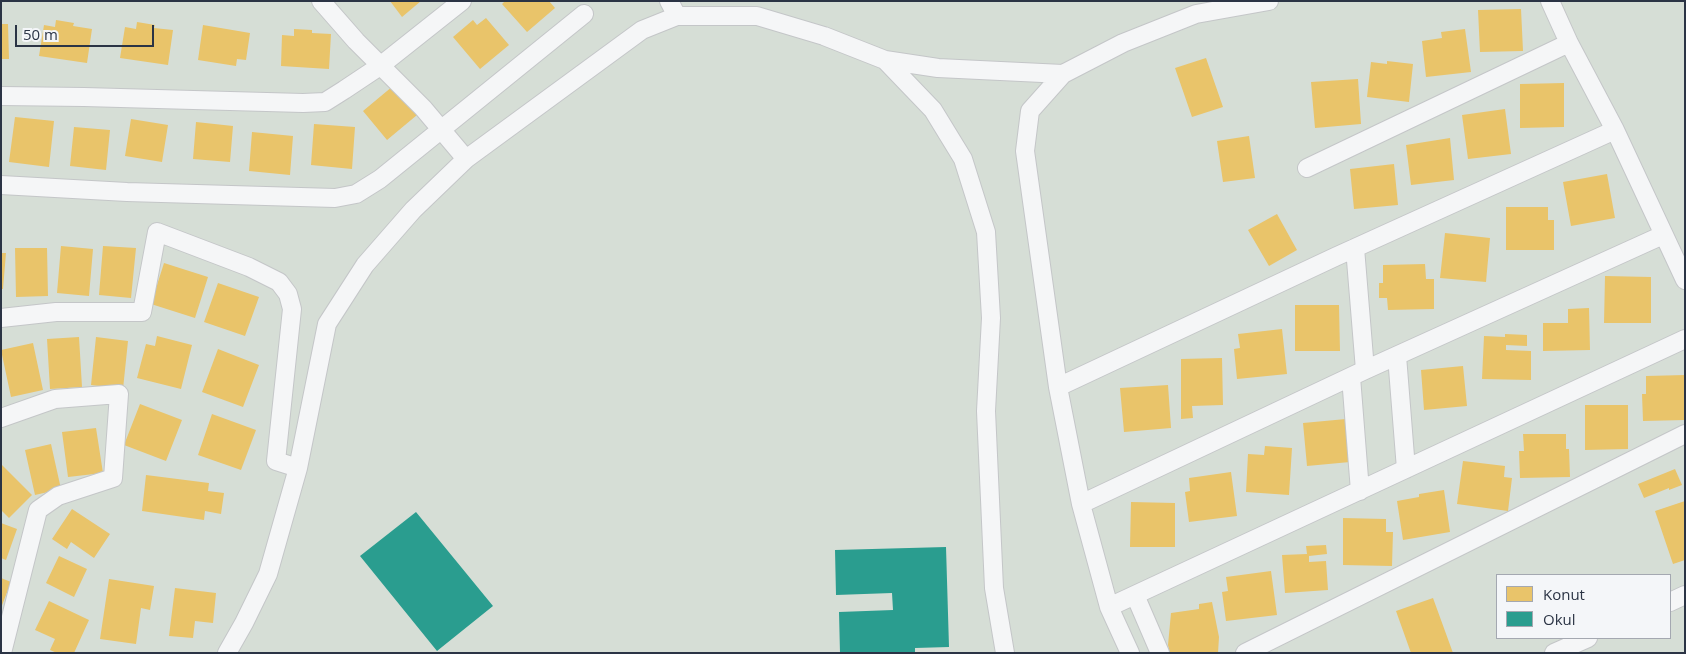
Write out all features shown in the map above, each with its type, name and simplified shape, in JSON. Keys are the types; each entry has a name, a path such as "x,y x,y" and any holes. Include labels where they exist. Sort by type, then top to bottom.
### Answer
{"street":[{"path":"1,96 84,96 303,103 325,102 380,66 462,1"},
{"path":"1130,653 1109,607 1081,504 1058,387 1025,151 1030,111 1063,74 1123,43 1196,14 1269,1"},
{"path":"1550,1 1569,43 1615,130 1685,280"},
{"path":"329,4 380,66 423,108 466,159"},
{"path":"227,653 268,574 298,468 327,324 365,265 413,210 466,159 642,30 673,9 757,16 824,36 886,60 938,68 1063,74"},
{"path":"1,185 335,198 356,194 380,179 584,14"},
{"path":"1308,168 1569,43"},
{"path":"886,60 933,110 963,159 986,232 991,318 986,411 993,578 1005,653"},
{"path":"1058,387 1355,248 1615,130"},
{"path":"1,318 56,312 142,312 157,232 249,267 279,282 288,294 292,309 276,462 298,468"},
{"path":"1081,504 1358,374 1663,235"},
{"path":"1355,248 1360,491"},
{"path":"1109,607 1685,339"},
{"path":"1397,356 1406,469"},
{"path":"1,418 55,399 119,394 113,478 58,496 38,510 2,653"},
{"path":"1245,653 1685,434"},
{"path":"1135,595 1160,653"},
{"path":"1671,602 1685,595"},
{"path":"1554,653 1574,649 1587,639"}],"shaded area":[{"path":"1,1 1685,1 1685,653 1,653"}],"building: Konut":[{"path":"390,1 421,1 402,17"},
{"path":"505,1 549,1 555,8 527,32 502,4"},
{"path":"1521,9 1523,51 1480,52 1478,10"},
{"path":"486,18 509,45 480,69 453,37 473,20 477,25"},
{"path":"56,20 74,23 73,26 92,29 87,63 39,56 44,25 55,27"},
{"path":"137,22 155,25 154,28 173,30 168,65 120,58 125,27 136,29"},
{"path":"1,24 8,24 9,59 1,59"},
{"path":"203,25 250,33 246,60 237,59 236,66 198,60"},
{"path":"294,29 312,30 312,33 331,34 329,69 281,66 282,35 294,36"},
{"path":"1465,29 1471,72 1426,77 1422,41 1442,38 1441,32"},
{"path":"1206,58 1223,107 1192,117 1175,68"},
{"path":"1387,61 1413,64 1409,102 1367,97 1371,62 1387,64"},
{"path":"1358,79 1361,124 1315,128 1311,82"},
{"path":"1564,83 1564,127 1520,128 1520,84"},
{"path":"393,86 417,115 387,140 363,111"},
{"path":"1505,109 1511,154 1468,159 1462,115"},
{"path":"15,117 54,121 49,167 9,162"},
{"path":"131,119 168,125 162,162 125,156"},
{"path":"196,122 233,126 230,162 193,159"},
{"path":"314,124 355,127 352,169 311,165"},
{"path":"74,127 110,130 106,170 70,166"},
{"path":"252,132 293,136 290,175 249,171"},
{"path":"1249,136 1255,178 1223,182 1217,141"},
{"path":"1450,138 1454,180 1411,185 1406,145"},
{"path":"1394,164 1398,205 1354,209 1350,169"},
{"path":"1607,174 1615,218 1571,226 1563,182"},
{"path":"1506,207 1548,207 1548,220 1554,220 1554,250 1506,250"},
{"path":"1277,214 1297,250 1269,266 1248,230"},
{"path":"1445,233 1490,238 1486,282 1440,278"},
{"path":"61,246 93,249 89,296 57,293"},
{"path":"103,246 136,248 131,298 99,295"},
{"path":"15,248 47,248 48,296 16,297"},
{"path":"1,253 6,253 3,289 1,289"},
{"path":"164,263 208,277 195,318 151,304"},
{"path":"1425,264 1426,279 1434,279 1434,309 1388,310 1387,298 1379,298 1379,283 1383,283 1383,265"},
{"path":"1605,276 1651,277 1651,323 1604,323"},
{"path":"218,283 259,297 245,336 204,322"},
{"path":"1295,305 1339,305 1340,351 1295,351"},
{"path":"1589,308 1590,350 1543,351 1543,323 1568,323 1568,309"},
{"path":"1282,329 1287,374 1237,379 1234,349 1240,348 1238,334"},
{"path":"1505,334 1527,335 1527,346 1506,345 1506,350 1531,351 1531,380 1482,379 1484,336 1505,337"},
{"path":"157,336 192,345 181,389 137,378 146,344 155,346"},
{"path":"79,337 82,387 50,389 47,339"},
{"path":"96,337 128,341 123,389 91,385"},
{"path":"33,343 43,390 11,397 1,350"},
{"path":"218,349 259,365 243,407 202,392"},
{"path":"1222,358 1223,405 1192,406 1193,418 1181,419 1181,359"},
{"path":"1463,366 1467,406 1424,410 1421,370"},
{"path":"1685,375 1685,420 1643,421 1642,394 1646,394 1646,376"},
{"path":"1168,385 1171,428 1124,432 1120,388"},
{"path":"140,404 182,420 166,461 124,445"},
{"path":"1585,405 1628,405 1628,449 1585,450"},
{"path":"212,414 256,430 241,470 198,455"},
{"path":"1346,419 1350,462 1307,466 1303,423"},
{"path":"96,428 103,473 68,477 62,432"},
{"path":"1523,434 1566,434 1566,449 1569,449 1570,477 1520,478 1519,451 1524,451"},
{"path":"51,444 61,489 35,495 25,450"},
{"path":"1265,446 1292,448 1289,495 1246,492 1248,454 1264,455"},
{"path":"1463,461 1505,466 1504,477 1512,478 1508,511 1457,504"},
{"path":"1,464 32,495 9,518 1,510"},
{"path":"1675,469 1682,485 1644,498 1638,484"},
{"path":"1231,472 1237,516 1189,522 1185,492 1190,491 1189,478"},
{"path":"146,475 209,483 208,491 224,493 221,514 205,511 204,520 142,511"},
{"path":"1444,490 1450,532 1403,540 1397,501 1419,497 1419,494"},
{"path":"1685,501 1685,560 1673,564 1655,511"},
{"path":"1131,502 1175,503 1175,547 1130,547"},
{"path":"72,509 110,534 94,558 71,542 67,549 52,539"},
{"path":"1343,518 1386,519 1386,532 1393,532 1392,566 1343,565"},
{"path":"1,523 17,529 6,560 1,558"},
{"path":"1326,545 1327,554 1309,556 1309,562 1326,561 1328,590 1285,593 1282,555 1307,554 1306,546"},
{"path":"59,556 87,569 74,597 46,583"},
{"path":"1271,571 1277,615 1226,621 1222,592 1228,591 1226,577"},
{"path":"1,578 11,582 1,608"},
{"path":"109,579 154,586 150,610 141,608 136,644 100,639"},
{"path":"175,588 216,593 213,623 195,621 193,638 169,636"},
{"path":"1433,598 1453,653 1411,653 1396,611"},
{"path":"49,601 89,620 74,653 57,653 50,650 55,639 35,630"},
{"path":"1212,602 1219,637 1218,653 1170,653 1168,645 1171,613 1199,609 1199,604"}],"building: Okul":[{"path":"416,512 493,606 437,651 360,556"},
{"path":"946,547 949,647 915,648 915,653 840,653 839,612 893,610 892,593 836,595 835,550"}]}
